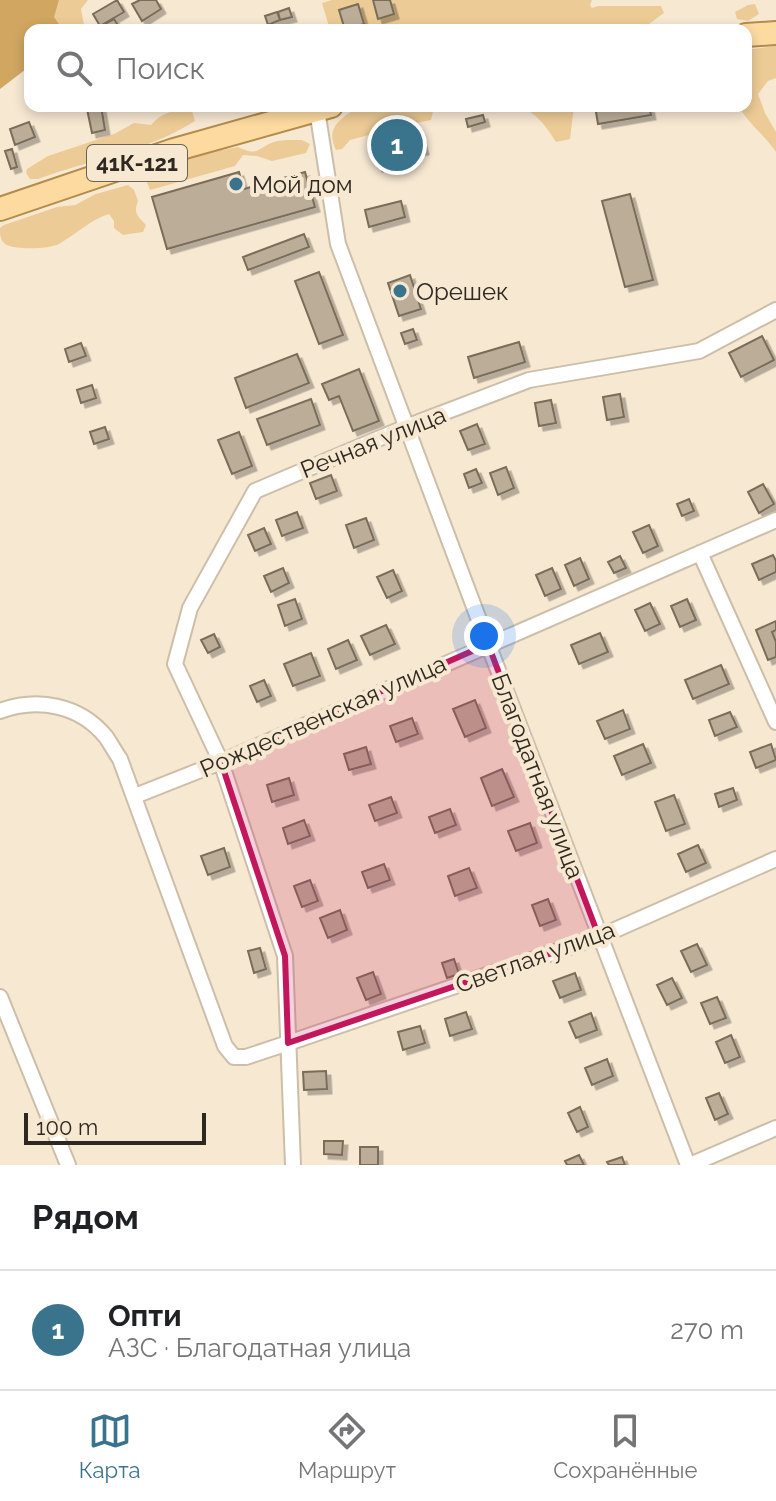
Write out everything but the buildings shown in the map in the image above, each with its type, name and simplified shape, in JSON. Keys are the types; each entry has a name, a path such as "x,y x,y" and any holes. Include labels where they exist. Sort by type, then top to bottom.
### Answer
{"main road":[{"path":"752,35 776,33"},
{"name":"41К-121","path":"0,209 174,150 309,112"}],"street":[{"name":"Благодатная улица","path":"324,112 338,244 599,937 689,1165"},
{"name":"Речная улица","path":"293,1165 285,956 221,762 175,664 190,608 255,491 406,427 529,380 699,351 776,310"},
{"name":"Рождественская улица","path":"135,796 221,762 776,520"},
{"path":"700,553 776,722"},
{"name":"Светлая улица","path":"0,711 38,703 60,706 85,717 105,736 120,759 135,796 225,1046 234,1057 246,1057 599,937 776,859"},
{"path":"0,997 68,1165"},
{"path":"689,1165 776,1128"}],"highlighted area":[{"path":"488,644 599,937 288,1043 285,956 221,762"}],"shaded area":[{"path":"0,0 59,0 54,17 59,24 24,24 24,71 0,89"},
{"path":"59,0 88,0 81,9 84,24 58,24 53,17"},
{"path":"332,0 592,0 592,8 661,6 664,13 649,24 328,24 322,3"},
{"path":"755,4 759,14 748,21 737,19 735,12"},
{"path":"776,46 776,78 768,81 758,94 776,132 776,152 743,112 752,112 752,49"},
{"path":"192,112 195,121 138,148 38,179 30,179 26,173 27,169 48,156 114,134 134,123 151,125 163,115"},
{"path":"351,112 433,112 431,120 350,140 342,149 336,150 332,135 342,119"},
{"path":"530,112 573,112 570,139 556,142"},
{"path":"282,140 302,140 310,144 306,153 272,161 243,155 235,166 150,190 146,180 156,168 205,150 238,147 253,152"},
{"path":"128,185 134,190 138,201 137,214 146,225 143,232 123,235 114,228 109,214 54,246 18,248 2,240 0,228 4,225 57,207 75,205 96,194"}],"place":[{"name":"Опти","path":"397,145"},
{"name":"Мой дом","path":"236,184"},
{"name":"Орешек","path":"400,291"}]}
